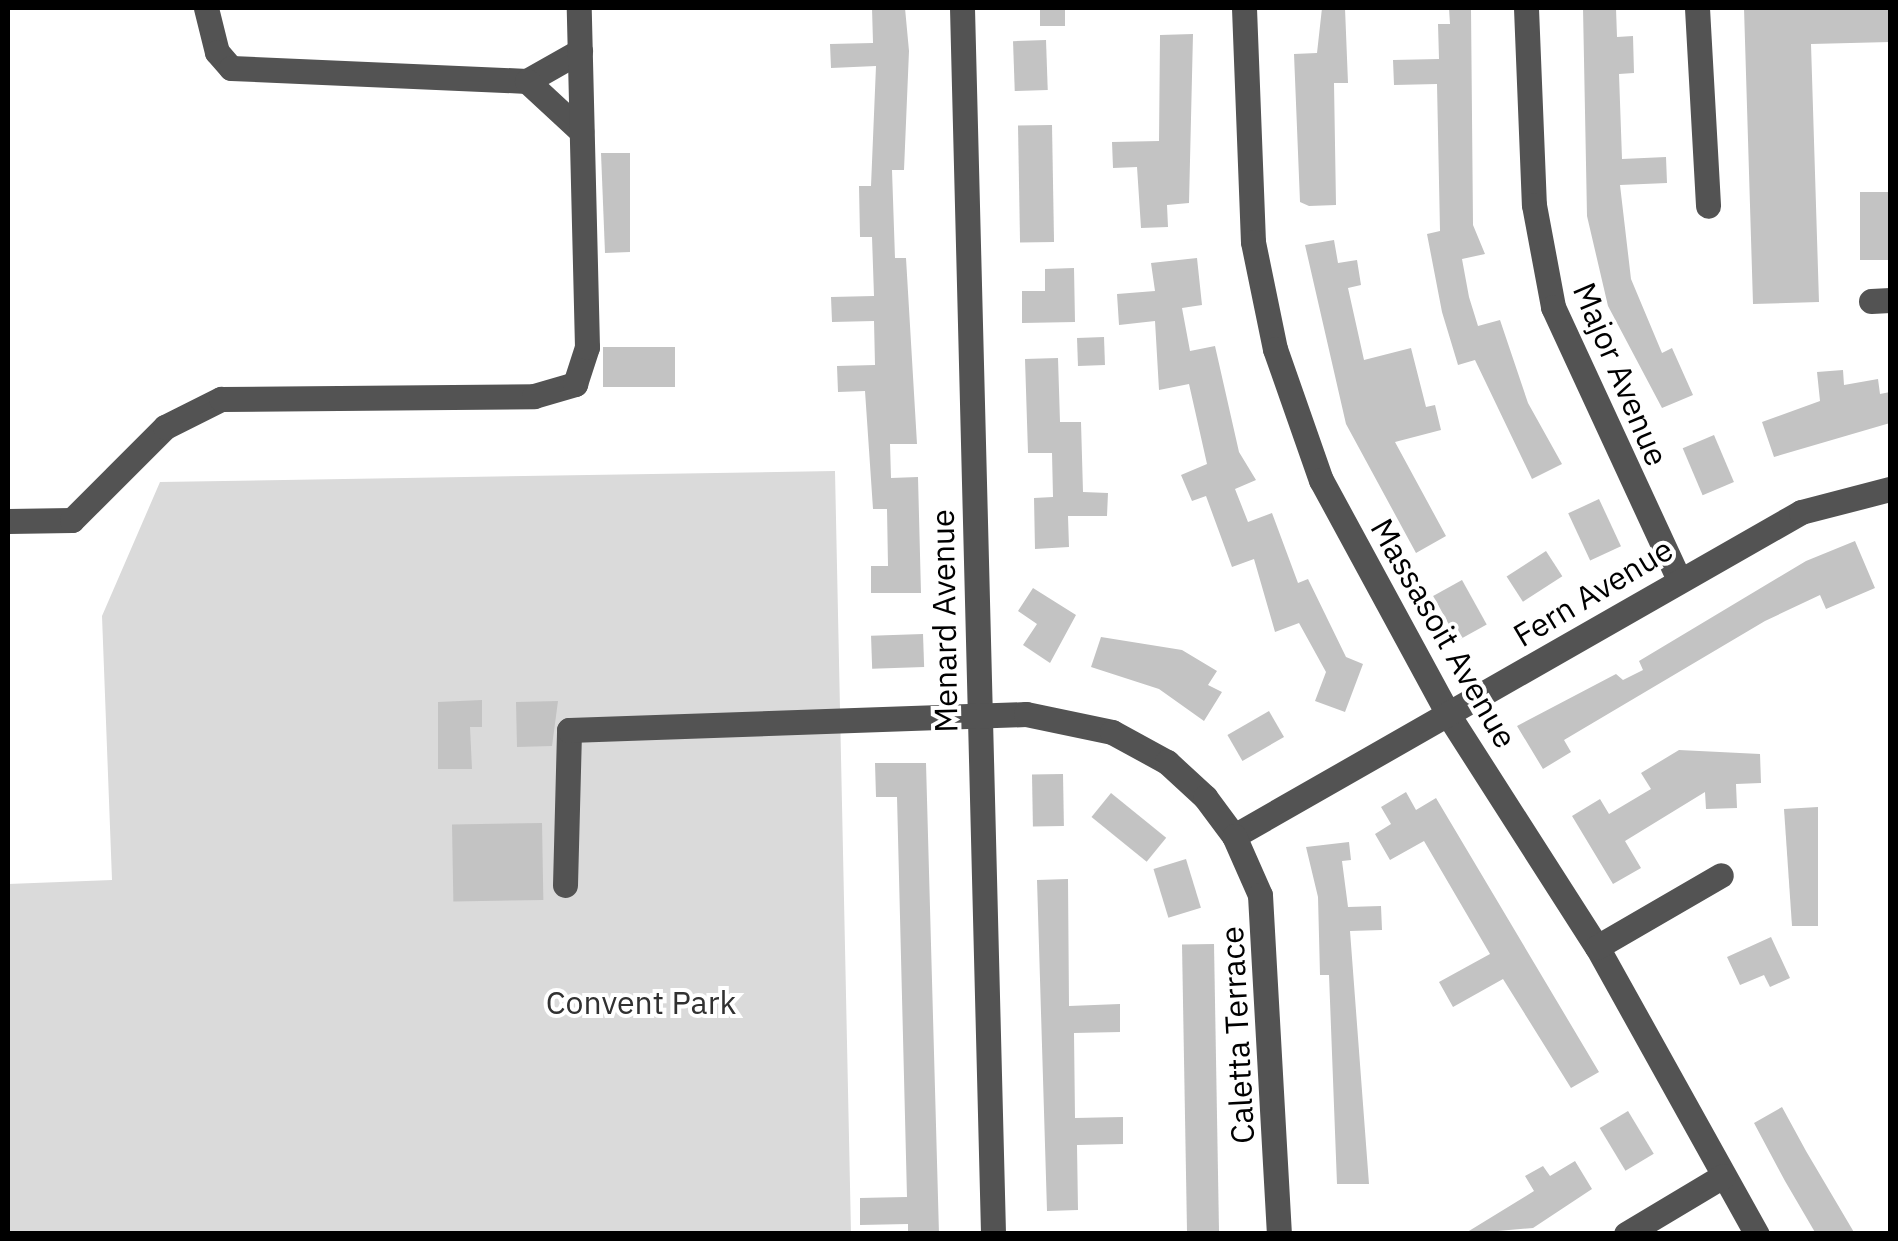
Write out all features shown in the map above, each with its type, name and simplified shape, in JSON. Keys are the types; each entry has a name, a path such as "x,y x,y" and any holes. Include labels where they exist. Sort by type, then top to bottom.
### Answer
{"street":[{"path":"206,8 217,52 231,68 527,80 580,52"},
{"path":"8,522 72,520 165,427 221,399 518,396 575,384 588,347 579,8"},
{"name":"Menard Avenue","path":"962,8 993,1234"},
{"name":"Massasoit Avenue","path":"1244,8 1253,242 1275,349 1321,480 1449,716 1597,946 1756,1234"},
{"name":"Major Avenue","path":"1526,8 1534,204 1553,307 1678,578"},
{"path":"1697,8 1708,206"},
{"path":"527,80 581,131"},
{"name":"Fern Avenue","path":"1234,836 1449,716 1678,578 1801,512 1890,488"},
{"name":"Caletta Terrace","path":"565,885 570,730 979,714 1048,716 1112,732 1186,777 1234,836 1265,926 1279,1234"},
{"path":"1597,946 1720,875"},
{"path":"1626,1234 1723,1176"}],"green space":[{"name":"Convent Park","path":"835,471 851,1233 8,1233 8,884 112,880 102,616 160,482"}],"building":[{"path":"872,8 905,8 909,51 904,170 892,170 895,258 906,258 917,444 890,444 891,478 918,477 921,593 871,593 871,566 888,566 887,509 873,509 865,391 838,392 837,366 875,365 874,321 832,322 831,297 874,296 872,237 860,237 859,186 871,186 876,66 831,68 830,44 873,43"},
{"path":"1040,8 1065,8 1065,26 1040,26"},
{"path":"1322,8 1345,8 1348,83 1334,83 1336,205 1309,206 1300,202 1294,54 1317,53"},
{"path":"1449,8 1471,8 1473,225 1485,254 1462,259 1469,297 1478,326 1500,320 1528,403 1562,464 1532,479 1475,360 1458,365 1442,312 1427,234 1440,231 1437,84 1394,85 1393,60 1439,59 1438,24 1450,24"},
{"path":"1583,8 1616,8 1617,37 1633,36 1634,73 1619,74 1622,159 1666,157 1667,183 1620,185 1631,279 1662,353 1672,348 1693,395 1662,408 1608,306 1587,216"},
{"path":"1744,8 1890,9 1890,42 1811,44 1819,302 1753,304"},
{"path":"1193,34 1189,203 1167,205 1168,227 1141,228 1137,167 1113,168 1112,142 1159,141 1160,35"},
{"path":"1046,40 1048,90 1015,91 1013,41"},
{"path":"1052,125 1054,242 1020,243 1018,126"},
{"path":"601,153 630,153 630,252 605,253"},
{"path":"1860,192 1890,192 1890,260 1860,260"},
{"path":"1334,240 1338,263 1357,260 1361,285 1348,288 1364,360 1411,348 1426,407 1435,405 1441,430 1395,442 1446,536 1416,553 1346,424 1305,245"},
{"path":"1197,258 1202,305 1182,308 1190,351 1215,346 1239,452 1256,480 1235,489 1248,522 1272,513 1298,583 1308,579 1346,657 1363,664 1345,712 1315,701 1326,672 1299,623 1275,632 1254,559 1232,567 1206,496 1192,501 1181,475 1207,464 1189,384 1159,390 1155,321 1119,325 1117,294 1155,291 1151,263"},
{"path":"1074,268 1075,322 1022,323 1022,291 1045,291 1045,269"},
{"path":"1104,337 1105,365 1078,366 1077,338"},
{"path":"603,347 675,347 675,387 603,387"},
{"path":"1058,358 1060,422 1081,422 1083,492 1108,493 1107,516 1068,516 1069,547 1035,549 1034,498 1053,497 1052,453 1028,453 1025,359"},
{"path":"1843,370 1844,385 1878,379 1880,394 1890,392 1890,423 1774,457 1762,422 1820,401 1817,372"},
{"path":"1714,435 1734,482 1703,495 1683,448"},
{"path":"1599,499 1621,546 1590,560 1568,513"},
{"path":"1855,541 1875,588 1826,609 1820,595 1765,621 1564,740 1571,752 1543,769 1517,726 1616,674 1623,680 1643,670 1639,661 1806,561"},
{"path":"1546,551 1562,576 1523,602 1507,577"},
{"path":"1462,580 1487,625 1458,641 1433,596"},
{"path":"1033,588 1076,615 1050,663 1023,645 1037,624 1018,611"},
{"path":"923,634 924,667 872,669 871,636"},
{"path":"1101,637 1182,650 1217,671 1208,685 1222,692 1204,721 1159,689 1091,667"},
{"path":"482,700 482,727 470,727 472,769 438,769 438,702"},
{"path":"558,701 552,746 517,747 516,702"},
{"path":"1269,711 1284,737 1242,761 1227,735"},
{"path":"1679,750 1760,754 1761,783 1736,784 1737,808 1706,809 1705,792 1625,841 1641,868 1613,884 1572,816 1600,799 1609,814 1651,789 1641,773"},
{"path":"875,763 926,763 939,1234 908,1234 908,1224 860,1225 860,1198 907,1197 897,797 876,797"},
{"path":"1063,774 1064,826 1033,827 1032,775"},
{"path":"1406,792 1416,810 1436,798 1599,1072 1571,1088 1503,979 1453,1007 1439,982 1490,954 1424,841 1390,860 1375,834 1391,824 1381,807"},
{"path":"1111,793 1166,838 1147,862 1091,817"},
{"path":"1818,807 1818,926 1792,926 1784,809"},
{"path":"542,823 543,900 453,902 452,825"},
{"path":"1349,842 1351,860 1342,861 1348,907 1381,906 1382,930 1350,931 1369,1184 1337,1184 1329,975 1320,975 1318,897 1306,847"},
{"path":"1186,859 1201,908 1168,918 1153,869"},
{"path":"1068,879 1069,1006 1120,1004 1120,1032 1074,1033 1075,1118 1123,1117 1123,1144 1077,1145 1078,1210 1047,1211 1037,880"},
{"path":"1771,937 1790,978 1770,987 1764,975 1740,985 1727,957"},
{"path":"1214,944 1219,1234 1187,1234 1182,945"},
{"path":"1782,1107 1855,1234 1816,1234 1785,1181 1754,1123"},
{"path":"1628,1111 1654,1154 1625,1171 1600,1128"},
{"path":"1575,1161 1592,1189 1533,1228 1464,1234 1534,1191 1525,1176 1543,1166 1550,1176"}]}
